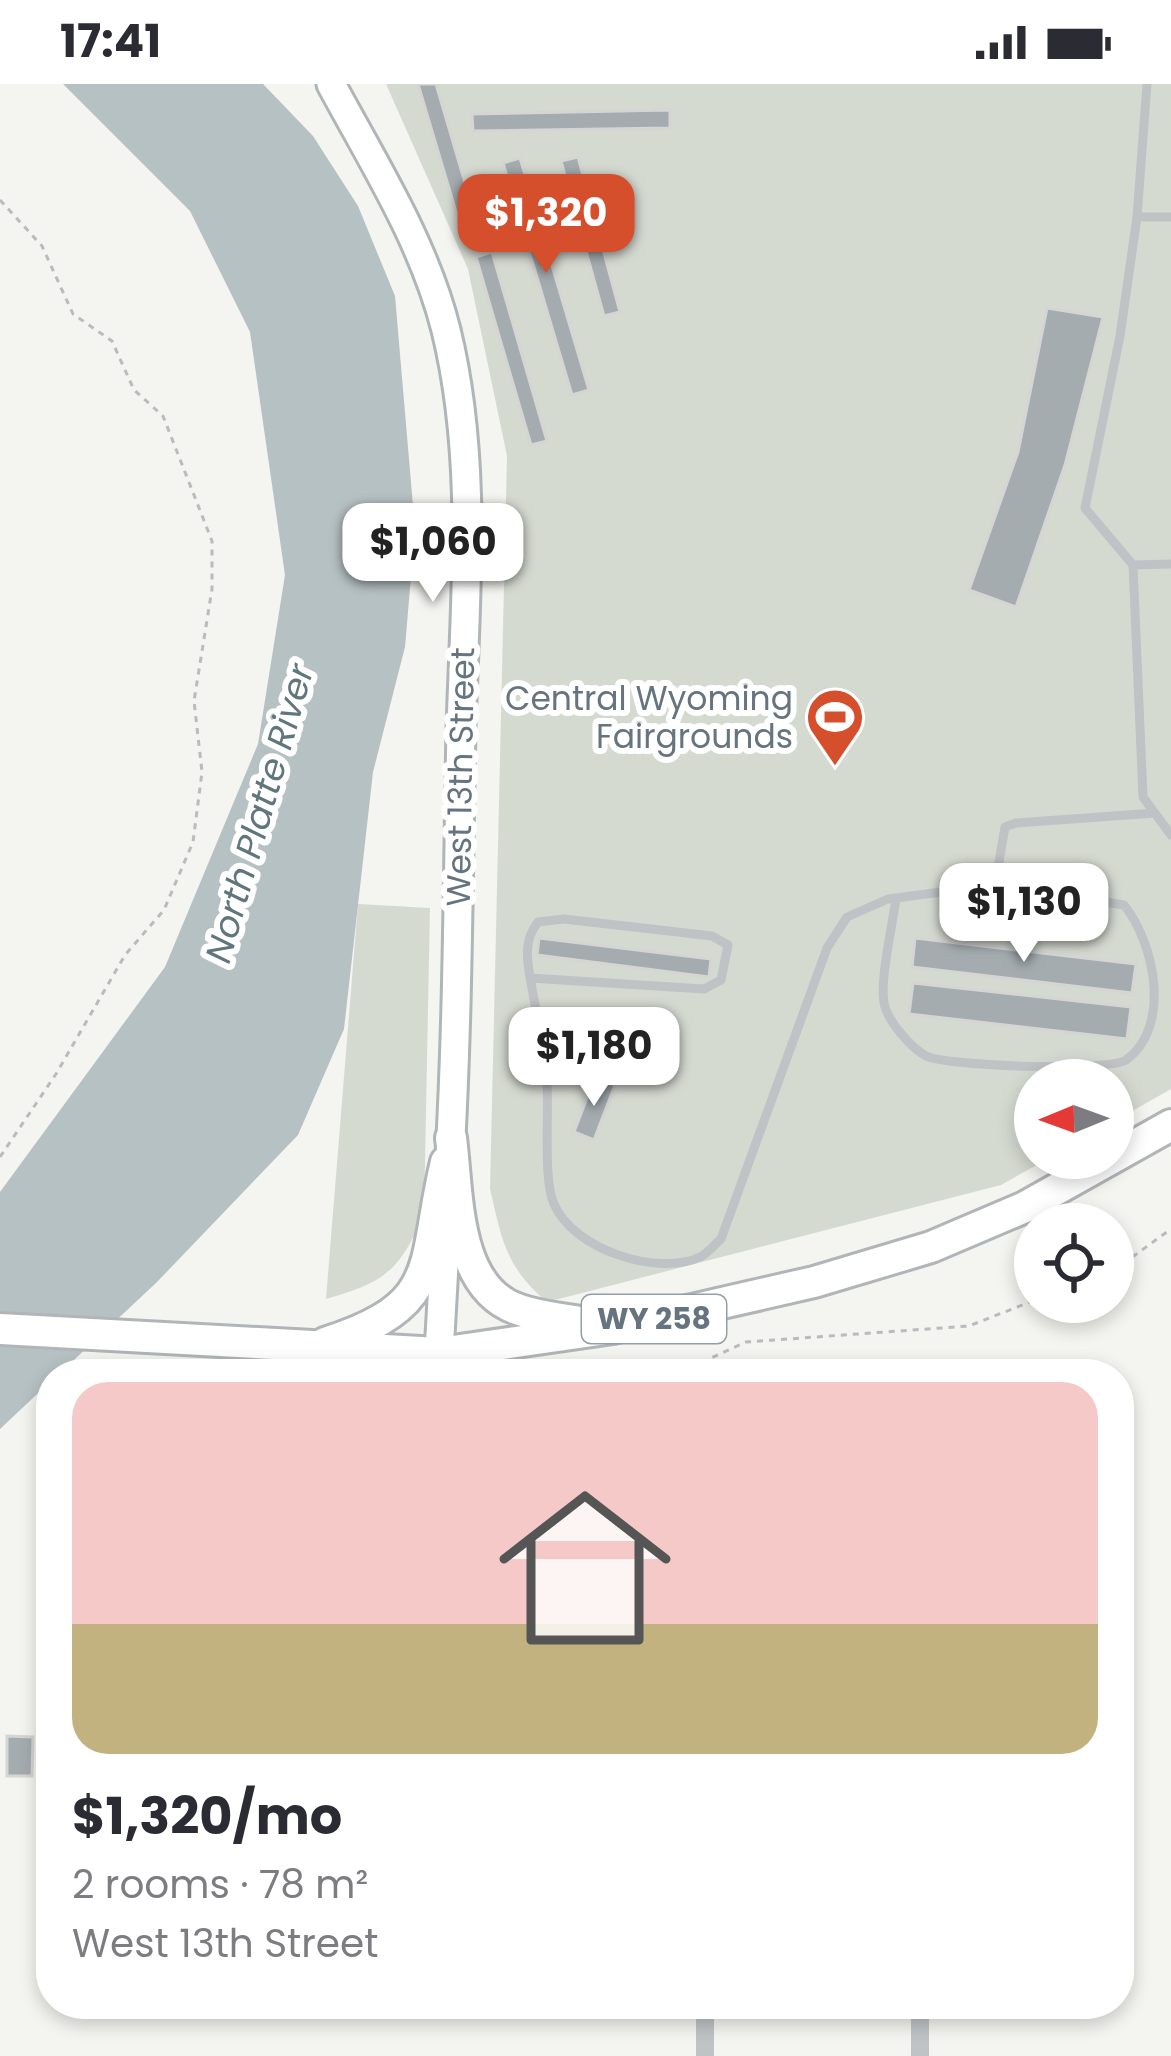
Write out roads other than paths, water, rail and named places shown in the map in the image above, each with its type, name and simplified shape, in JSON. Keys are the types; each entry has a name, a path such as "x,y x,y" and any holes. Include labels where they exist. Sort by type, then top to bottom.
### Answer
{"main road":[{"name":"West 13th Street","path":"331,84 412,234 430,281 445,328 463,430 466,568 451,1138 439,1359"},
{"name":"WY 258","path":"463,1359 814,1282 931,1246 1025,1208 1171,1125"},
{"path":"451,1138 463,1235 474,1269 496,1298 516,1309 613,1328"},
{"path":"307,1349 352,1335 406,1305 430,1247 451,1138"},
{"name":"WY 258","path":"0,1329 395,1359"}],"street":[{"path":"705,2019 705,2056"},
{"path":"920,2019 920,2056"}],"lane":[{"path":"1147,84 1137,217 1120,336 1085,508 1133,565 1143,797 1169,829"},
{"path":"1137,217 1171,217"},
{"path":"1133,565 1171,564"},
{"path":"995,885 1005,827 1155,813"},
{"path":"530,978 704,989 721,980 728,945 712,936 564,919 538,922 527,935 530,978 547,1081 554,1204 578,1234 627,1259 668,1263 700,1257 722,1239 826,949 848,917 896,898 995,885 1124,905 1143,928 1155,965 1157,1001 1148,1041 1123,1063 1072,1069 926,1057 894,1025 883,1004 896,898"}],"water":[{"name":"North Platte River","path":"63,84 263,84 313,136 358,206 395,296 415,529 405,647 373,772 344,1029 298,1135 157,1282 75,1359 36,1359 36,1395 0,1429 0,1192 165,967 258,744 285,575 250,332 190,211"}],"place":[{"name":"Central Wyoming Fairgrounds","path":"835,768"}]}
